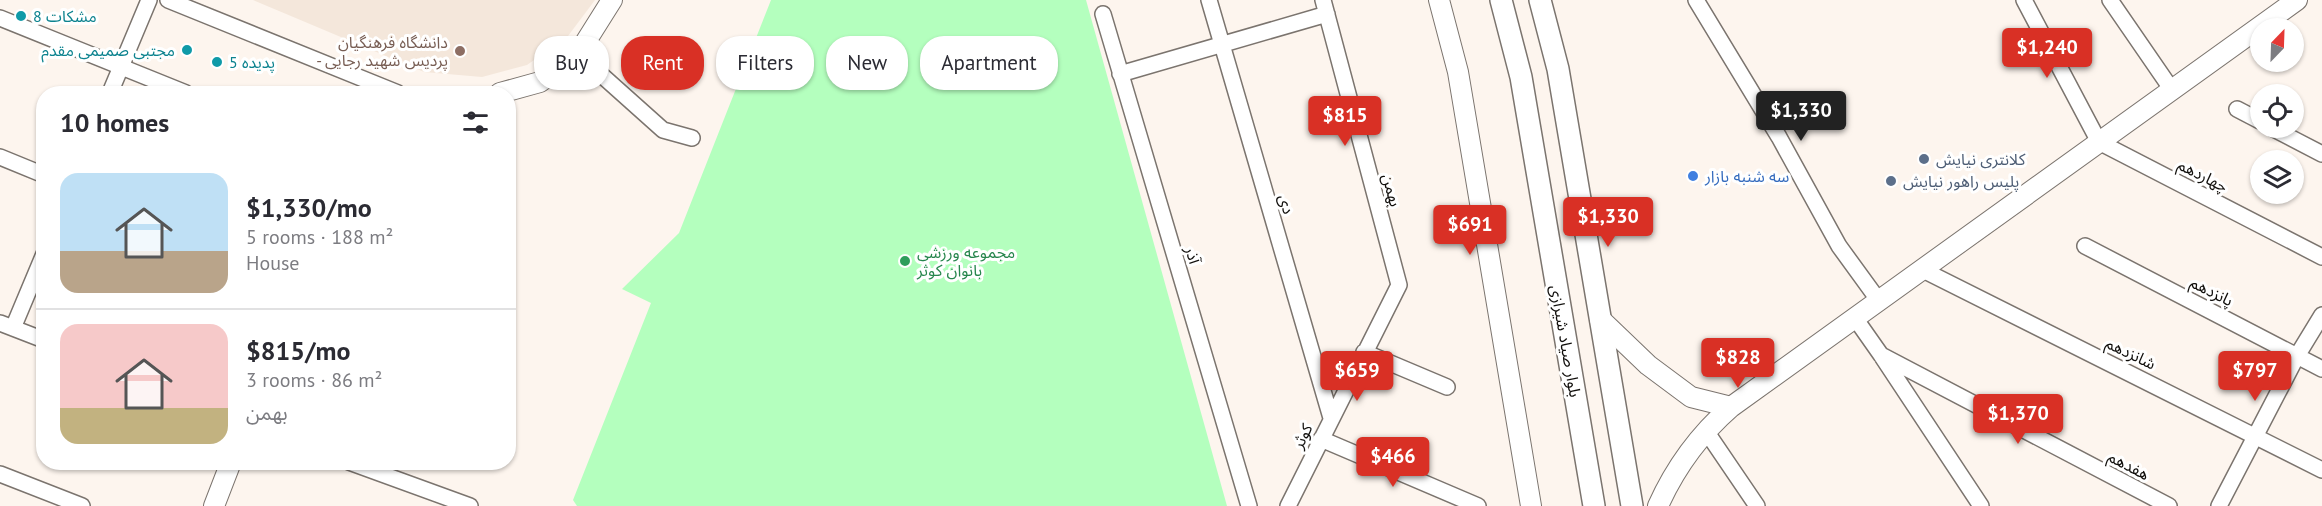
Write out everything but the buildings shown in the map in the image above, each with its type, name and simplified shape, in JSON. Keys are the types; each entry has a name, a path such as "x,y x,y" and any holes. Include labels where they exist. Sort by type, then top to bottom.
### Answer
{"main road":[{"name":"بلوار صیاد شیرازی","path":"1501,0 1521,77 1594,506"},
{"path":"1540,0 1558,69 1632,506"}],"street":[{"path":"113,86 149,0"},
{"path":"168,0 381,86"},
{"path":"589,36 612,0"},
{"name":"دی","path":"1209,0 1331,418"},
{"path":"1439,0 1458,72 1531,506"},
{"path":"1696,0 1779,137 1839,246 1878,301"},
{"path":"2024,0 2099,142"},
{"path":"2110,0 2172,90"},
{"path":"1658,506 1686,457 1706,430 1731,407 2297,0"},
{"path":"1120,74 1222,44 1325,7"},
{"name":"بهمن","path":"1325,7 1399,285"},
{"name":"آذر","path":"1103,14 1249,506"},
{"path":"0,18 168,86"},
{"path":"609,82 663,130 692,138"},
{"path":"516,89 534,84"},
{"path":"2237,109 2250,116"},
{"path":"2291,138 2322,154"},
{"name":"چهاردهم","path":"2099,142 2322,257"},
{"path":"0,157 36,172"},
{"name":"پانزدهم","path":"2085,246 2322,369"},
{"path":"36,269 7,325 36,337"},
{"name":"شانزدهم","path":"1923,270 2322,470"},
{"name":"کوثر","path":"1288,506 1399,285"},
{"path":"2219,506 2297,356 2322,315"},
{"path":"1855,318 1981,506"},
{"path":"1600,319 1648,365 1691,397 1731,407"},
{"path":"1364,352 1447,387"},
{"name":"هفدهم","path":"1881,354 2169,506"},
{"path":"1706,430 1757,506"},
{"path":"1321,439 1478,506"},
{"path":"214,506 228,470"},
{"path":"371,470 470,506"},
{"path":"0,474 82,506"}],"shaded area":[{"name":"دانشگاه فرهنگیان - پردیس شهید رجایی","path":"253,0 595,0 568,36 534,36 534,60 527,65 482,77 424,72"}],"green space":[{"name":"مجموعه ورزشی بانوان کوثر","path":"771,0 1086,0 1227,506 577,506 573,500 651,303 622,289 679,233 735,90 814,90 814,36 757,36"}],"place":[{"name":"مشکات 8","path":"21,16"},
{"name":"مجتبی صمیمی مقدم","path":"187,50"},
{"name":"دانشگاه فرهنگیان - پردیس شهید رجایی","path":"460,51"},
{"name":"پدیده 5","path":"217,62"},
{"name":"کلانتری نیایش","path":"1924,159"},
{"name":"سه شنبه بازار","path":"1693,176"},
{"name":"پلیس راهور نیایش","path":"1891,181"},
{"name":"مجموعه ورزشی بانوان کوثر","path":"905,261"}]}
